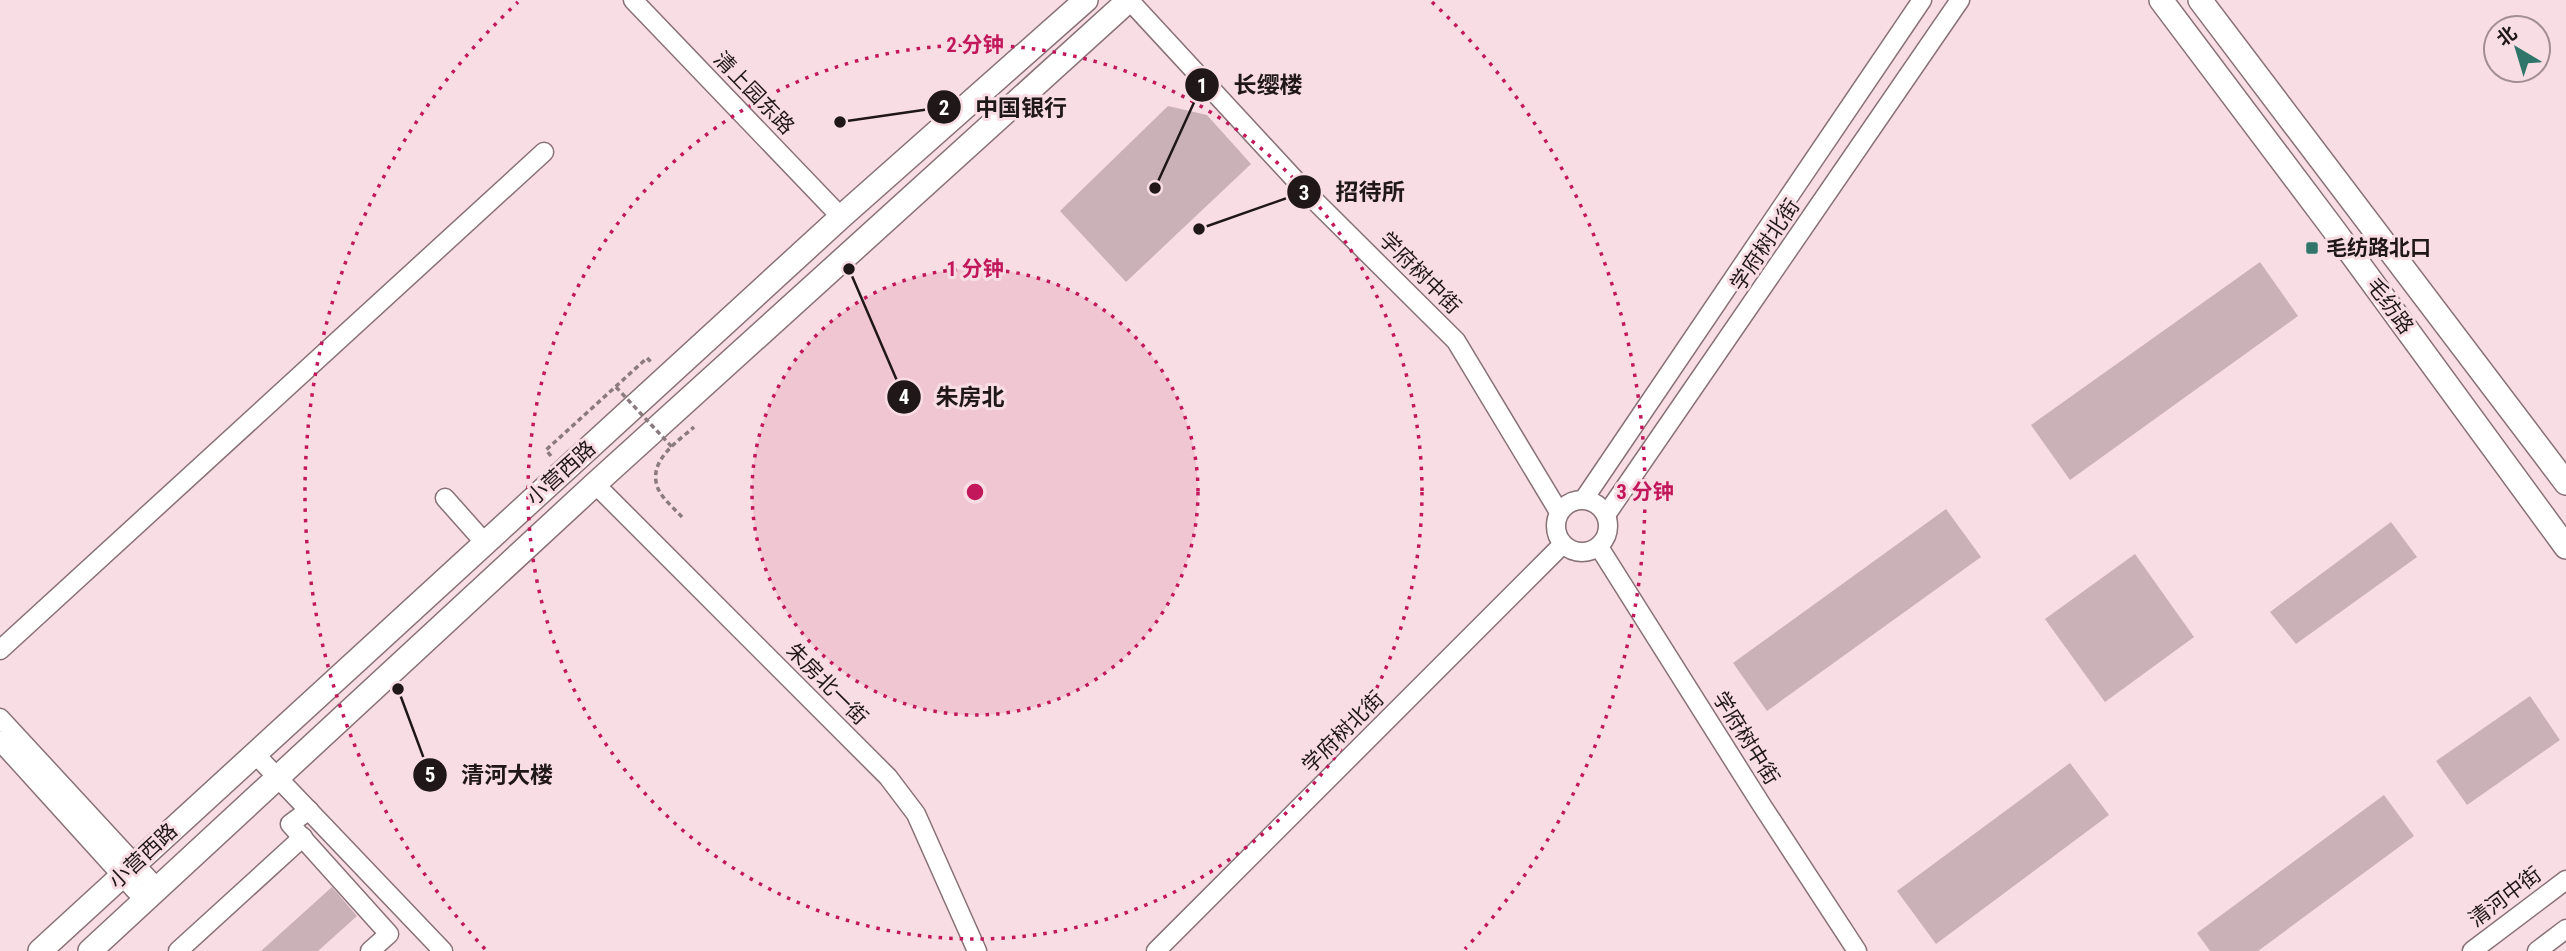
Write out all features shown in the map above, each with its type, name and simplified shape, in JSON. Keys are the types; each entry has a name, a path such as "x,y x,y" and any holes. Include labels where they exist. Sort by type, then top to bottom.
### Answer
{"main road":[{"name":"小营西路","path":"40,951 841,217 1086,0"},
{"name":"小营西路","path":"90,951 595,484 1129,0"},
{"name":"毛纺路","path":"2161,0 2334,230 2566,547"},
{"name":"毛纺路","path":"2200,0 2566,483"}],"street":[{"name":"清上园东路","path":"633,0 841,217"},
{"name":"学府树中街","path":"1129,0 1312,198 1456,341 1559,512"},
{"name":"学府树北街","path":"1584,499 1922,0"},
{"name":"学府树北街","path":"1606,515 1960,0"},
{"path":"0,650 544,152"},
{"name":"朱房北一街","path":"595,484 888,777 916,814 977,951"},
{"path":"445,498 485,543"},
{"path":"1584,499 1597,504 1606,515 1609,526 1607,537 1599,547 1588,553 1575,553 1562,545 1555,530 1559,512 1570,502 1584,499"},
{"name":"学府树北街","path":"1156,951 1562,545"},
{"name":"学府树中街","path":"1599,547 1857,951"},
{"path":"0,718 128,870"},
{"path":"0,741 150,894"},
{"path":"255,754 443,951"},
{"path":"309,810 290,824 389,934 370,951"},
{"path":"178,951 303,837"},
{"name":"清河中街","path":"2472,951 2566,880"},
{"path":"2537,951 2566,929"}],"path":[{"path":"553,457 547,450 642,362 647,358 654,365"},
{"path":"616,387 671,447"},
{"path":"682,517 657,487 657,467 661,457 694,427"}],"building":[{"path":"1168,106 1207,115 1251,164 1126,282 1060,211"},
{"path":"2260,262 2298,316 2070,480 2031,425"},
{"path":"1946,509 1981,557 1767,711 1733,663"},
{"path":"2391,522 2417,557 2296,644 2270,612"},
{"path":"2135,554 2194,637 2105,702 2045,619"},
{"path":"2530,696 2560,740 2467,805 2436,761"},
{"path":"2070,763 2109,815 1936,944 1897,891"},
{"path":"2384,795 2414,836 2258,951 2210,951 2197,933"},
{"path":"332,887 357,916 318,951 261,951"}],"place":[{"name":"中国银行","path":"840,122"},
{"name":"长缨楼","path":"1155,188"},
{"name":"招待所","path":"1199,229"},
{"name":"毛纺路北口","path":"2312,248"},
{"name":"朱房北","path":"849,269"},
{"name":"清河大楼","path":"398,689"}]}
